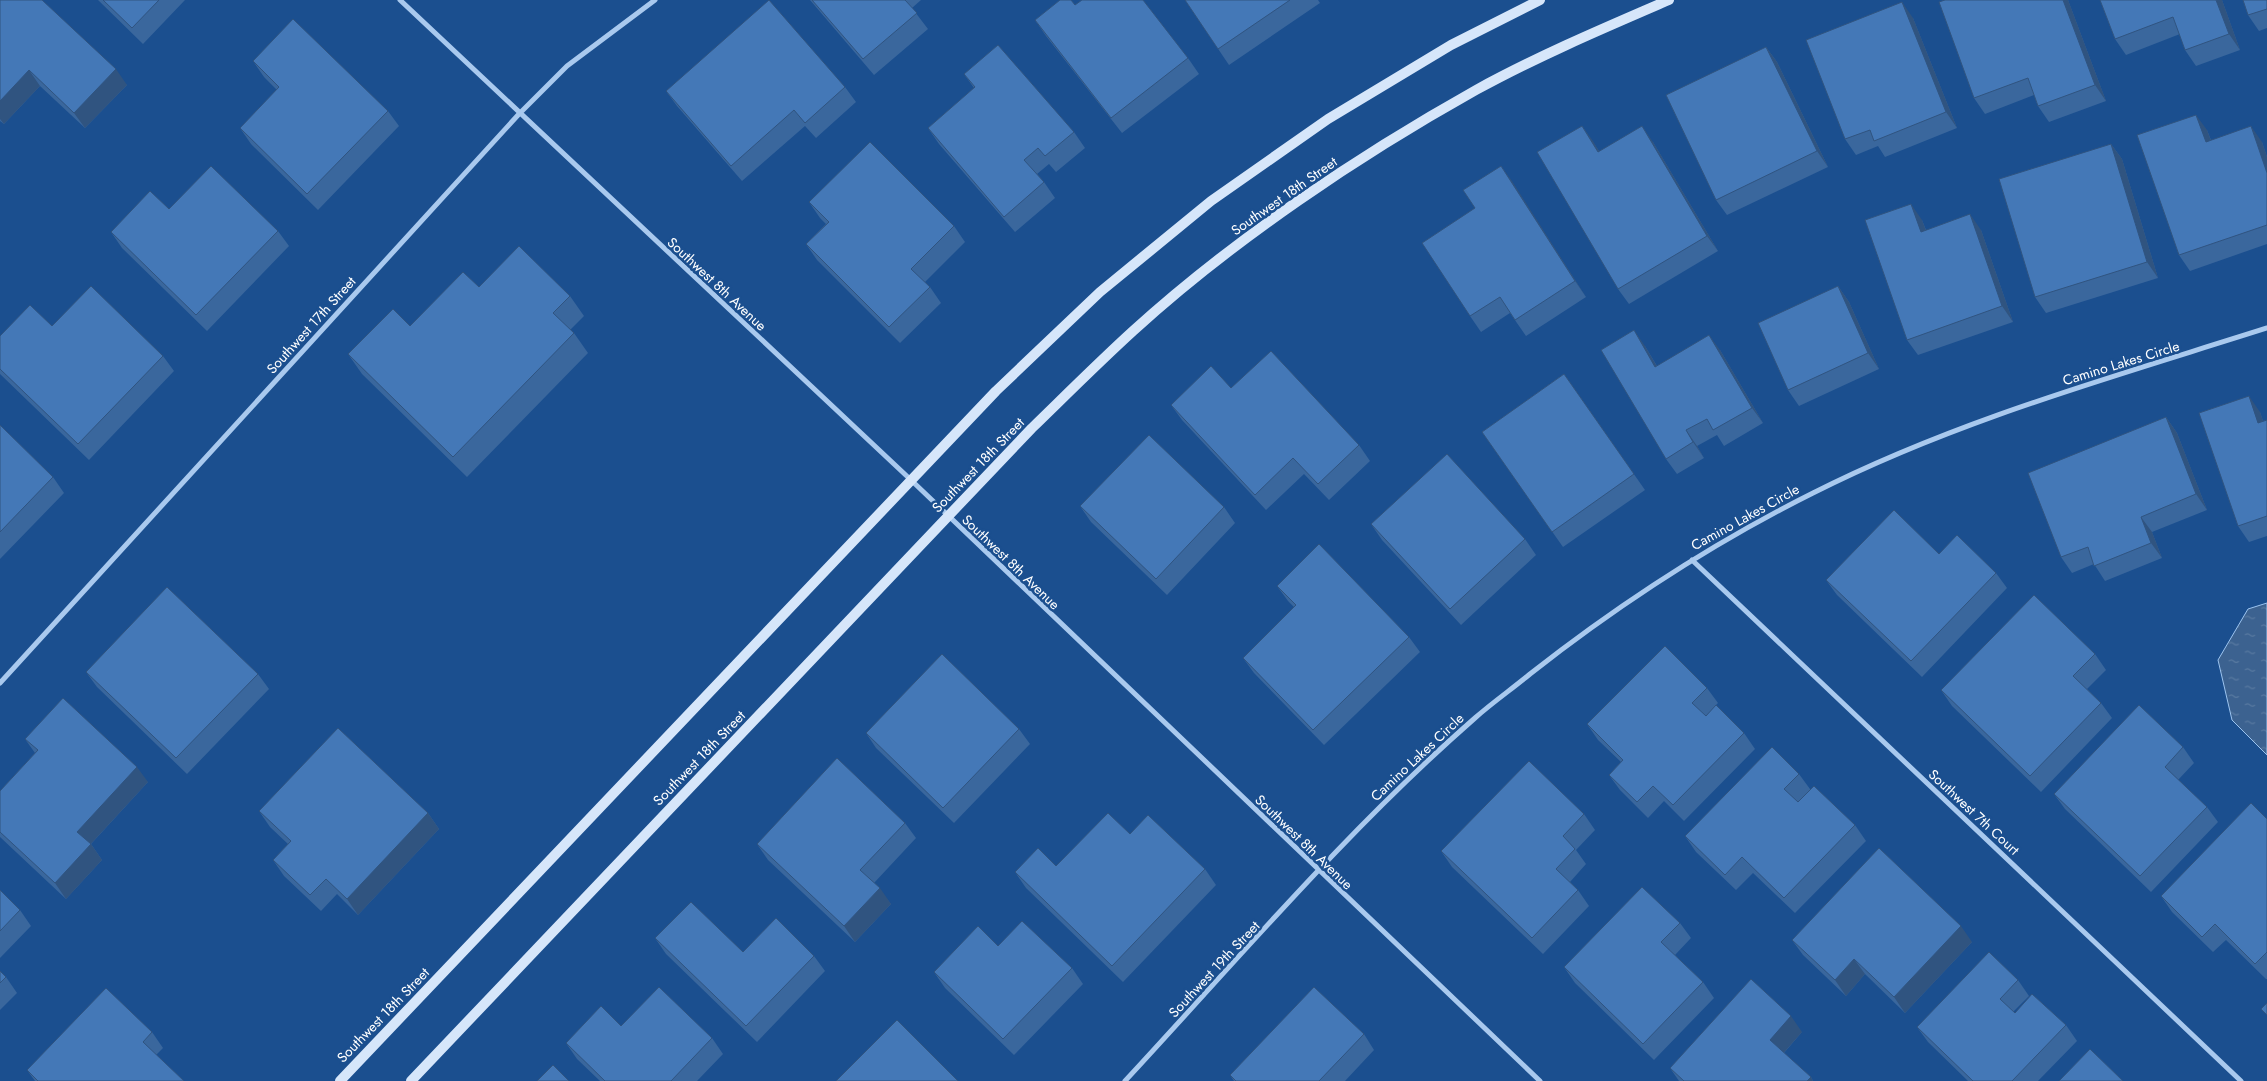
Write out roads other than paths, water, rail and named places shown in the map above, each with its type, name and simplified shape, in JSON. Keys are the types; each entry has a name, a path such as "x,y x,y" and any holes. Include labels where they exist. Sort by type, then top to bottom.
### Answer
{"main road":[{"name":"Southwest 18th Street","path":"340,1081 996,391 1100,292 1211,201 1328,119 1451,45 1540,0"},
{"name":"Southwest 18th Street","path":"411,1081 947,516 1032,428 1134,330 1242,242 1356,162 1476,90 1558,48 1669,0"}],"street":[{"name":"Southwest 8th Avenue","path":"400,0 911,480 1319,872 1540,1081"},
{"name":"Southwest 17th Street","path":"0,683 520,114 567,66 655,0"},
{"name":"Camino Lakes Circle","path":"1319,872 1371,816 1476,717 1581,634 1692,560 1813,492 1935,438 2018,407 2267,328"},
{"name":"Southwest 7th Court","path":"1692,560 2241,1081"},
{"name":"Southwest 19th Street","path":"1125,1081 1319,872"}],"water":[{"path":"2267,603 2267,755 2232,720 2218,660 2248,609"}]}
